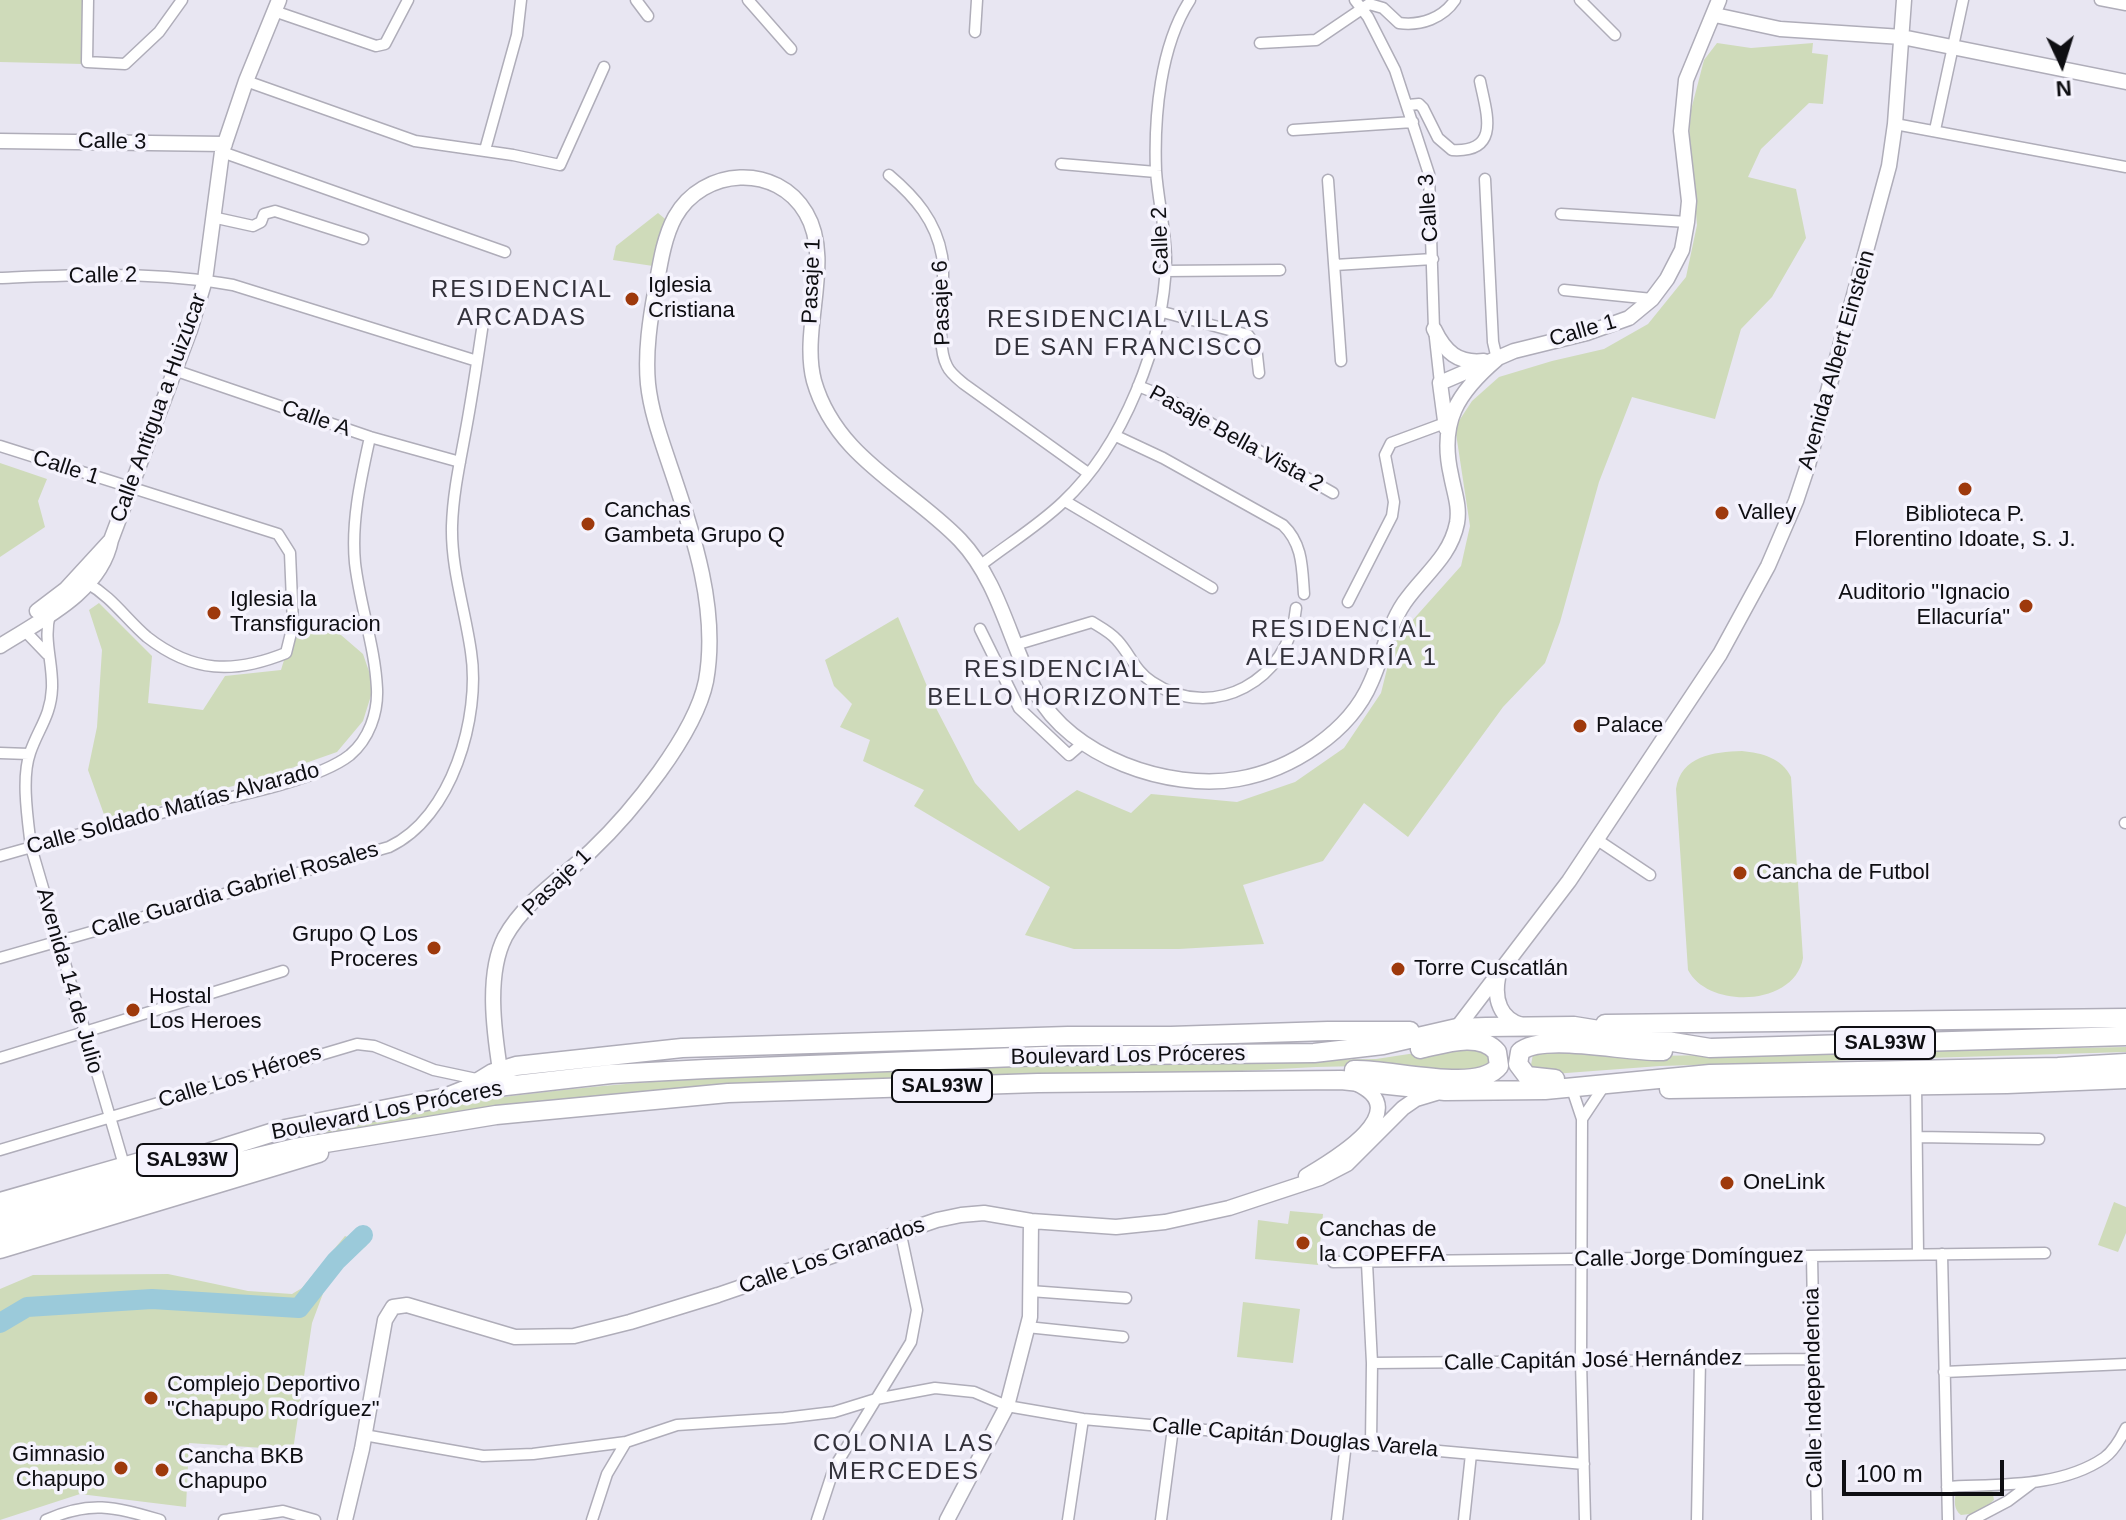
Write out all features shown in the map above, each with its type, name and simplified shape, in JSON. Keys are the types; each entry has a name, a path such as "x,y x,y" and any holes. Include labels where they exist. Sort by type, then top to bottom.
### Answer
{"highway":[{"path":"1574,1026 2126,1018"},
{"path":"2060,1037 2126,1024"},
{"name":"Boulevard Los Próceres","path":"0,1219 280,1130 447,1097 462,1091 653,1072 1103,1055 1314,1053 1383,1045 1457,1028 1524,1026 1574,1026 1710,1048 2126,1036"},
{"path":"462,1091 500,1070 682,1048 1457,1028"},
{"path":"1068,1036 1103,1055"},
{"path":"1239,1081 1365,1069 1446,1079 1480,1079 1496,1070 1499,1062 1495,1048 1473,1041 1371,1056 1314,1053"},
{"path":"1710,1048 1654,1052 1535,1044 1523,1049 1518,1064 1527,1076 1546,1079 1647,1071 1710,1074"},
{"name":"Boulevard Los Próceres","path":"183,1185 423,1125 496,1115 755,1091 1038,1083 1341,1080 1445,1091 1575,1088 1710,1074 2126,1063"},
{"path":"2058,1067 2126,1076"},
{"path":"1575,1088 1916,1084 2126,1076"},
{"path":"0,1202 124,1165 239,1136 280,1130"},
{"path":"0,1249 183,1185"},
{"name":"SAL93W","path":"0,1235 183,1185"}],"street":[{"path":"88,0 87,62 125,64 159,32 182,0"},
{"path":"277,6 376,46 385,44 408,0"},
{"path":"485,150 517,35 521,0"},
{"path":"636,0 648,16"},
{"path":"748,0 791,49"},
{"path":"975,32 977,0"},
{"name":"Calle 2","path":"981,565 1065,501 1116,436 1138,386 1159,311 1164,271 1162,213 1156,172 1156,124 1163,71 1182,12 1190,0"},
{"path":"1260,43 1316,40 1358,4 1378,5 1396,21 1411,24 1438,16 1455,0"},
{"path":"1580,0 1615,35"},
{"name":"Avenida Albert Einstein","path":"1457,1028 1540,922 1720,654 1754,595 1783,535 1808,465 1889,166 1904,0"},
{"path":"1935,130 1963,0"},
{"path":"2100,0 2126,5"},
{"name":"Calle 3","path":"1358,4 1395,70 1429,174 1434,329 1440,383"},
{"name":"Calle Antigua a Huizúcar","path":"0,646 51,613 87,583 108,555 205,280 224,148 246,81 277,6"},
{"path":"1717,8 1780,29 1902,37 2126,82"},
{"name":"Calle 1","path":"1440,383 1514,351 1629,318 1652,299 1676,264 1687,222 1689,201 1681,131 1686,80 1699,43 1717,8"},
{"path":"246,81 415,141 485,150 560,165 604,67"},
{"path":"1408,105 1419,104 1423,108 1444,145 1452,150 1474,148 1483,141 1488,126 1480,81"},
{"path":"1293,130 1413,122"},
{"path":"1895,124 2126,167"},
{"name":"Calle 3","path":"0,141 224,148"},
{"path":"224,148 505,252"},
{"path":"1061,164 1156,172"},
{"name":"Pasaje 6","path":"889,175 920,204 941,252 946,365 964,384 1088,473"},
{"name":"Pasaje 1","path":"500,1070 495,998 497,965 504,939 534,901 594,848 643,793 688,727 705,686 711,631 694,537 656,422 648,370 649,330 665,244 676,215 704,186 739,177 761,179 787,191 806,212 815,230 817,244 810,346 814,381 828,412 851,448 960,540 981,565 1038,697 1056,718 1084,742 1136,769 1205,782 1235,780 1263,772 1310,750 1360,703 1402,606 1443,558 1453,539 1459,510 1449,468 1446,427"},
{"path":"1485,179 1493,342 1497,359"},
{"path":"1328,180 1341,361"},
{"path":"212,217 253,226 261,222 264,214 275,211 363,239"},
{"path":"1561,214 1687,222"},
{"path":"1335,265 1433,259"},
{"path":"1164,271 1280,270"},
{"name":"Calle 2","path":"0,278 126,274 205,280 233,285 477,361"},
{"path":"1564,290 1652,299"},
{"path":"1159,311 1248,335 1256,346 1259,373"},
{"name":"Calle Guardia Gabriel Rosales","path":"0,958 389,847 402,841 424,821 443,796 463,746 472,692 472,655 453,556 452,524 484,316"},
{"path":"1434,329 1441,344 1456,359 1469,363 1497,359"},
{"path":"1348,602 1392,516 1394,502 1385,455 1391,443 1446,427 1464,389 1497,359"},
{"name":"Calle A","path":"174,370 370,437 460,462"},
{"path":"1440,383 1446,427"},
{"name":"Pasaje Bella Vista 2","path":"1138,386 1161,395 1333,493"},
{"path":"1116,436 1163,458 1283,525 1295,541 1302,559 1304,594"},
{"name":"Calle Soldado Matías Alvarado","path":"0,856 59,838 266,788 327,768 353,753 364,741 375,711 377,693 374,654 355,563 354,535 359,486 370,437"},
{"name":"Calle 1","path":"0,446 131,490"},
{"path":"87,583 101,591 146,636 174,654 221,669 255,665 286,653 293,625 290,553 278,534 131,490"},
{"path":"1065,501 1212,588"},
{"name":"Calle Antigua a Huizúcar","path":"0,635 52,601 80,576 99,550 111,540"},
{"path":"99,569 101,591"},
{"path":"1015,645 1092,622 1117,640 1140,674 1152,683 1184,696 1215,696 1249,688 1270,669 1292,632 1296,608"},
{"name":"Avenida 14 de Julio","path":"51,613 46,628 52,675 50,703 43,728 29,754 27,809 31,847 124,1165"},
{"path":"980,629 1019,708 1069,755 1084,742"},
{"path":"24,630 49,656"},
{"path":"0,753 29,754"},
{"path":"1596,839 1650,875"},
{"path":"1501,970 1496,995 1499,1004 1508,1019 1524,1026"},
{"path":"0,1058 283,971"},
{"name":"Calle Los Héroes","path":"0,1150 357,1044 374,1046 434,1070 481,1080"},
{"name":"Calle Los Granados","path":"1277,1193 1350,1148 1370,1128 1377,1111 1373,1096 1358,1084 1341,1080"},
{"path":"1916,1084 1918,1254"},
{"path":"1575,1088 1582,1119 1581,1361 1585,1520"},
{"path":"1582,1119 1602,1089"},
{"name":"Calle Los Granados","path":"364,1435 385,1320 393,1307 407,1305 515,1337 574,1336 718,1295 901,1235 937,1220 961,1215 984,1213 1031,1221 1116,1227 1197,1216 1320,1178 1347,1164 1409,1103 1427,1094 1445,1091"},
{"path":"1917,1137 2039,1139"},
{"path":"947,1520 1007,1406 1027,1327 1031,1221"},
{"path":"817,1520 834,1468 911,1342 917,1310 901,1235"},
{"name":"Calle Jorge Domínguez","path":"1333,1262 2045,1253"},
{"path":"1942,1254 1948,1520"},
{"name":"Calle Independencia","path":"1812,1256 1817,1520"},
{"path":"1367,1263 1372,1363 1371,1444"},
{"path":"1030,1291 1126,1298"},
{"path":"1027,1327 1123,1337"},
{"path":"1697,1520 1700,1359"},
{"name":"Calle Capitán José Hernández","path":"1372,1363 1813,1359"},
{"path":"1944,1372 2126,1364"},
{"name":"Calle Capitán Douglas Varela","path":"364,1435 483,1456 533,1454 626,1442 677,1425 834,1412 876,1399 935,1388 974,1392 1007,1406 1083,1419 1584,1464"},
{"path":"1068,1520 1083,1419"},
{"path":"1161,1520 1173,1428"},
{"path":"1947,1487 2034,1482 2068,1475 2105,1457 2119,1442 2126,1428"},
{"path":"345,1520 364,1435"},
{"path":"592,1520 607,1474 626,1442"},
{"path":"1337,1520 1346,1443"},
{"path":"603,1446 614,1461"},
{"path":"1464,1520 1471,1454"},
{"path":"1972,1520 2008,1501 2034,1482"},
{"path":"46,1520 113,1507 160,1520"},
{"path":"224,1520 283,1511 315,1520"}],"green space":[{"path":"0,0 82,0 83,64 0,62"},
{"path":"1717,43 1751,48 1813,43 1812,53 1828,55 1823,104 1809,103 1761,149 1748,177 1796,189 1806,238 1772,297 1741,329 1715,419 1632,397 1599,482 1560,622 1545,663 1503,707 1408,837 1364,803 1323,861 1243,885 1264,944 1179,949 1074,949 1025,935 1050,887 914,806 924,790 863,761 870,740 840,727 852,704 834,686 825,660 898,617 937,710 975,783 1019,831 1077,790 1131,813 1151,794 1237,802 1295,782 1344,748 1381,693 1394,641 1461,566 1470,526 1455,427 1472,401 1499,377 1604,349 1648,324 1686,277 1697,225 1689,136 1691,110 1704,60"},
{"path":"658,213 670,223 653,266 613,260 616,246"},
{"path":"0,463 47,479 38,501 45,527 0,557"},
{"path":"99,603 152,656 148,703 203,710 225,676 281,670 295,624 334,629 363,654 374,686 363,721 337,752 263,778 106,820 88,770 97,727 102,650 89,610"},
{"name":"Cancha de Futbol","path":"1742,751 1771,758 1782,765 1791,777 1803,958 1797,974 1785,986 1750,997 1714,992 1699,983 1688,970 1676,789 1684,769 1691,763 1710,755"},
{"path":"2126,1047 2126,1052 1660,1066 1553,1074 1533,1069 1531,1065 1533,1054 1538,1051 1655,1056"},
{"path":"1442,1049 1483,1049 1489,1058 1488,1066 1480,1074 1362,1066 1144,1076 823,1083 233,1152 377,1117 450,1104 671,1080 889,1069 1376,1059"},
{"path":"2114,1202 2126,1207 2126,1233 2118,1252 2098,1245"},
{"path":"1290,1211 1323,1214 1318,1265 1255,1259 1258,1220 1288,1224"},
{"name":"Complejo Deportivo \"Chapupo Rodríguez\"","path":"345,1236 367,1245 328,1280 312,1323 293,1450 189,1443 186,1507 80,1494 0,1520 0,1289 33,1275 168,1274 248,1291 292,1294 302,1288"},
{"path":"1243,1302 1300,1309 1293,1363 1237,1357"},
{"path":"1962,1489 1992,1489 1994,1500 1979,1513 1961,1515 1955,1499 1956,1493"}],"waterway":[{"path":"0,1323 27,1307 152,1299 299,1308 336,1261 363,1235"}],"place":[{"name":"Iglesia Cristiana","path":"632,299"},
{"name":"Biblioteca P. Florentino Idoate, S. J.","path":"1965,489"},
{"name":"Valley","path":"1722,513"},
{"name":"Canchas Gambeta Grupo Q","path":"588,524"},
{"name":"Auditorio \"Ignacio Ellacuría\"","path":"2026,606"},
{"name":"Iglesia la Transfiguracion","path":"214,613"},
{"name":"Palace","path":"1580,726"},
{"name":"Cancha de Futbol","path":"1740,873"},
{"name":"Grupo Q Los Proceres","path":"434,948"},
{"name":"Torre Cuscatlán","path":"1398,969"},
{"name":"Hostal Los Heroes","path":"133,1010"},
{"name":"OneLink","path":"1727,1183"},
{"name":"Canchas de la COPEFFA","path":"1303,1243"},
{"name":"Complejo Deportivo \"Chapupo Rodríguez\"","path":"151,1398"},
{"name":"Gimnasio Chapupo","path":"121,1468"},
{"name":"Cancha BKB Chapupo","path":"162,1470"}],"district":[{"name":"RESIDENCIAL ARCADAS","path":"522,304"},
{"name":"RESIDENCIAL VILLAS DE SAN FRANCISCO","path":"1129,334"},
{"name":"RESIDENCIAL ALEJANDRÍA 1","path":"1342,644"},
{"name":"RESIDENCIAL BELLO HORIZONTE","path":"1055,684"},
{"name":"COLONIA LAS MERCEDES","path":"904,1458"}]}
